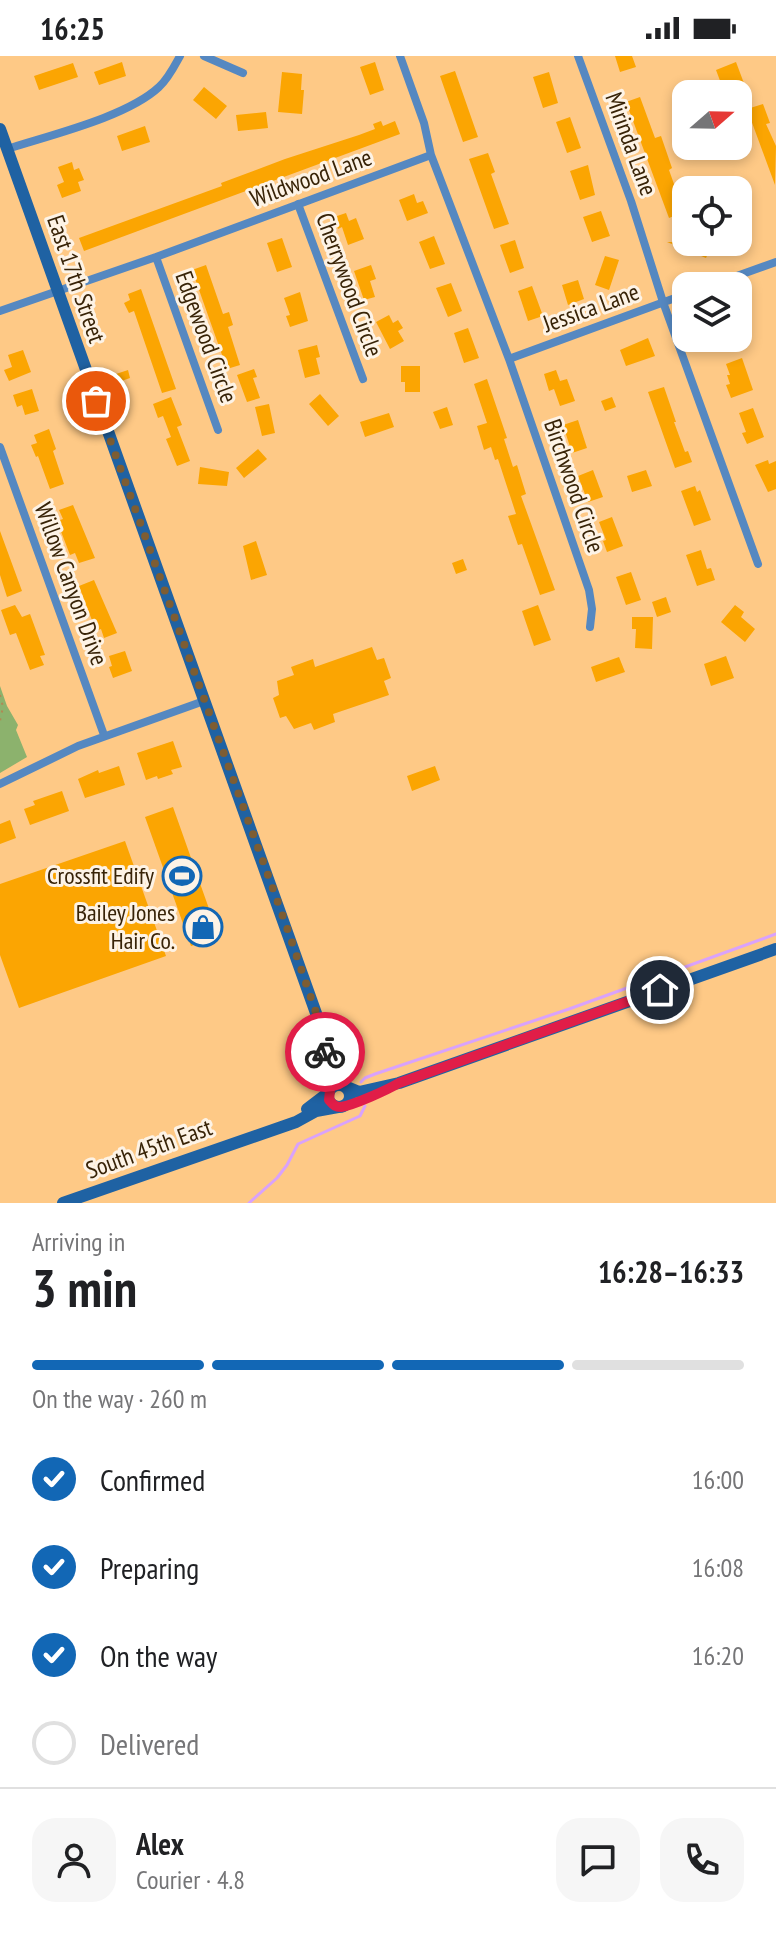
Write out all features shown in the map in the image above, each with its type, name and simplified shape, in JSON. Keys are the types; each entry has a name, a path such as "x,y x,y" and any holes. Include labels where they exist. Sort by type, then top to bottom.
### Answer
{"main road":[{"name":"East 17th Street","path":"0,129 322,1030 346,1087"},
{"name":"South 45th East","path":"346,1087 359,1092 399,1083 776,949"},
{"name":"East 17th Street","path":"322,1030 331,1081 329,1091"},
{"name":"South 45th East","path":"63,1203 296,1122 323,1108 379,1093 399,1083"},
{"path":"336,1085 346,1087 350,1097 343,1105 329,1100 329,1091 336,1085"},
{"name":"South 45th East","path":"250,1136 295,1116 329,1091"}],"street":[{"path":"7,149 135,103 160,86 180,56"},
{"path":"204,56 243,73"},
{"path":"400,56 424,123 431,155 509,359"},
{"name":"Mirinda Lane","path":"578,56 758,564"},
{"name":"Wildwood Lane","path":"0,311 431,155"},
{"name":"Cherrywood Circle","path":"298,204 363,379"},
{"name":"Edgewood Circle","path":"156,257 218,430"},
{"path":"748,272 776,262"},
{"name":"Jessica Lane","path":"509,359 672,299"},
{"name":"Birchwood Circle","path":"509,359 589,590 592,609 590,627"},
{"name":"Willow Canyon Drive","path":"0,447 104,735"},
{"path":"0,784 104,735 204,701"}],"path":[{"path":"0,695 3,707 0,721"}],"green space":[{"path":"0,686 18,725 16,730 27,757 0,773"}],"building":[{"path":"615,56 632,56 636,67 620,72"},
{"path":"122,62 126,76 99,85 94,72"},
{"path":"375,62 384,90 370,95 360,67"},
{"path":"736,62 743,80 720,80 716,70"},
{"path":"73,63 78,77 39,90 34,76"},
{"path":"455,71 478,137 463,142 440,76"},
{"path":"282,72 302,74 302,114 278,112"},
{"path":"549,72 558,103 543,108 533,77"},
{"path":"204,87 227,106 216,119 193,100"},
{"path":"640,97 655,138 661,136 672,168 669,170 672,178 672,217 669,218 626,102"},
{"path":"763,104 770,123 766,124 776,146 775,185 752,123 752,107"},
{"path":"266,112 268,128 238,131 236,115"},
{"path":"570,117 581,148 567,153 556,122"},
{"path":"381,121 383,126 395,121 400,134 84,251 79,238 222,186 221,183 285,159 375,129 373,124"},
{"path":"145,126 150,142 122,151 117,136"},
{"path":"488,153 495,172 491,174 509,224 494,229 469,159"},
{"path":"72,162 74,170 79,168 84,180 78,182 81,191 62,198 57,185 64,182 58,167"},
{"path":"588,165 595,195 580,200 570,171"},
{"path":"414,194 417,203 423,201 428,213 407,221 399,200"},
{"path":"601,211 610,236 592,242 583,217"},
{"path":"346,213 349,221 356,218 364,239 348,245 342,227 338,229 334,217"},
{"path":"434,236 445,264 430,269 419,242"},
{"path":"282,238 292,267 277,272 267,243"},
{"path":"515,240 524,268 510,273 500,245"},
{"path":"605,256 619,260 609,290 595,285"},
{"path":"206,265 223,314 229,312 233,325 228,327 240,365 227,369 192,270"},
{"path":"371,265 376,279 370,281 375,297 364,300 354,271"},
{"path":"578,280 584,299 568,305 562,285"},
{"path":"451,283 462,311 448,317 436,288"},
{"path":"532,286 543,316 528,321 518,291"},
{"path":"141,289 176,389 162,393 134,311 129,313 124,303 130,300 128,294"},
{"path":"300,292 308,321 290,327 286,316 290,315 284,298"},
{"path":"389,315 393,323 398,320 403,328 398,331 404,341 390,349 376,322"},
{"path":"468,328 479,358 464,363 454,333"},
{"path":"648,338 655,356 626,366 620,350"},
{"path":"317,345 320,374 305,378 298,350"},
{"path":"23,350 31,372 9,381 4,370 12,367 8,355"},
{"path":"742,358 753,390 731,398 726,385 730,384 727,375 730,375 726,364"},
{"path":"401,366 420,366 420,392 405,392 405,382 401,382"},
{"path":"254,369 257,377 253,378 260,398 247,402 237,375"},
{"path":"128,370 130,378 116,383 113,375"},
{"path":"556,370 560,381 567,379 575,401 560,406 554,389 549,391 544,374"},
{"path":"487,379 507,438 504,439 513,467 517,465 526,494 521,496 555,590 540,595 522,544 518,545 508,516 516,514 498,459 495,460 491,447 484,450 477,426 487,423 474,384"},
{"path":"664,387 685,452 688,451 692,462 675,468 648,392"},
{"path":"32,389 39,411 25,415 22,405 17,407 13,395"},
{"path":"320,394 339,416 328,426 309,404"},
{"path":"171,397 182,425 177,427 190,461 177,466 166,439 171,437 163,416 158,418 153,404"},
{"path":"612,397 616,407 605,411 601,401"},
{"path":"269,404 275,433 262,436 255,407"},
{"path":"447,407 453,425 440,429 433,412"},
{"path":"753,408 764,437 747,444 739,413"},
{"path":"389,413 394,427 365,437 360,422"},
{"path":"578,420 587,448 572,453 563,425"},
{"path":"49,429 64,484 50,489 31,445 37,443 34,435"},
{"path":"258,449 267,459 244,478 236,468"},
{"path":"768,460 769,464 776,461 776,489 768,492 755,465"},
{"path":"200,467 229,472 227,486 198,484"},
{"path":"593,470 603,497 588,502 578,476"},
{"path":"646,470 652,486 632,492 627,476"},
{"path":"695,486 697,492 700,490 711,520 694,526 681,491"},
{"path":"73,505 95,558 79,563 75,553 70,555 57,521 63,519 59,510"},
{"path":"612,517 623,546 607,552 599,522"},
{"path":"0,531 22,591 7,597 0,575"},
{"path":"256,541 267,575 251,580 243,546"},
{"path":"701,550 707,569 711,568 715,580 697,586 686,555"},
{"path":"463,559 467,570 456,574 452,563"},
{"path":"631,572 641,600 626,605 616,577"},
{"path":"94,580 117,633 104,638 101,629 96,631 79,586"},
{"path":"666,597 671,612 657,617 652,602"},
{"path":"15,605 22,617 30,614 45,655 40,656 44,665 30,670 16,633 10,635 1,610"},
{"path":"538,605 551,640 534,646 522,611"},
{"path":"735,605 744,612 741,617 755,629 745,642 721,622"},
{"path":"632,617 653,617 652,649 635,648 636,629 632,629"},
{"path":"372,647 377,660 384,658 391,678 384,681 389,695 333,714 335,722 314,730 311,723 294,729 286,716 280,718 273,698 279,695 277,681 294,675 291,667 313,659 315,667"},
{"path":"125,651 132,671 113,678 109,656"},
{"path":"726,656 734,678 711,686 704,664"},
{"path":"619,657 625,672 596,682 591,667"},
{"path":"173,741 182,767 171,770 173,774 146,780 137,753"},
{"path":"119,766 125,785 85,798 78,779 98,770 99,773"},
{"path":"435,766 440,780 412,791 407,776"},
{"path":"62,791 69,811 30,825 24,809 35,805 33,801"},
{"path":"173,807 219,937 191,946 145,817"},
{"path":"10,820 16,838 0,844 0,824"},
{"path":"125,841 166,956 19,1008 0,955 0,884"}],"waterway":[{"path":"361,1082 375,1074 569,1009 776,934"},
{"path":"249,1203 277,1178 298,1144 360,1116 365,1106"}],"way so far":[{"path":"96,401 285,922 322,1030 325,1052"}],"place":[{"name":"Crossfit Edify","path":"182,876"},
{"name":"Bailey Jones Hair Co.","path":"203,927"}],"route":[{"path":"325,1052 331,1081 328,1097 331,1104 342,1107 399,1083 660,990"}]}
